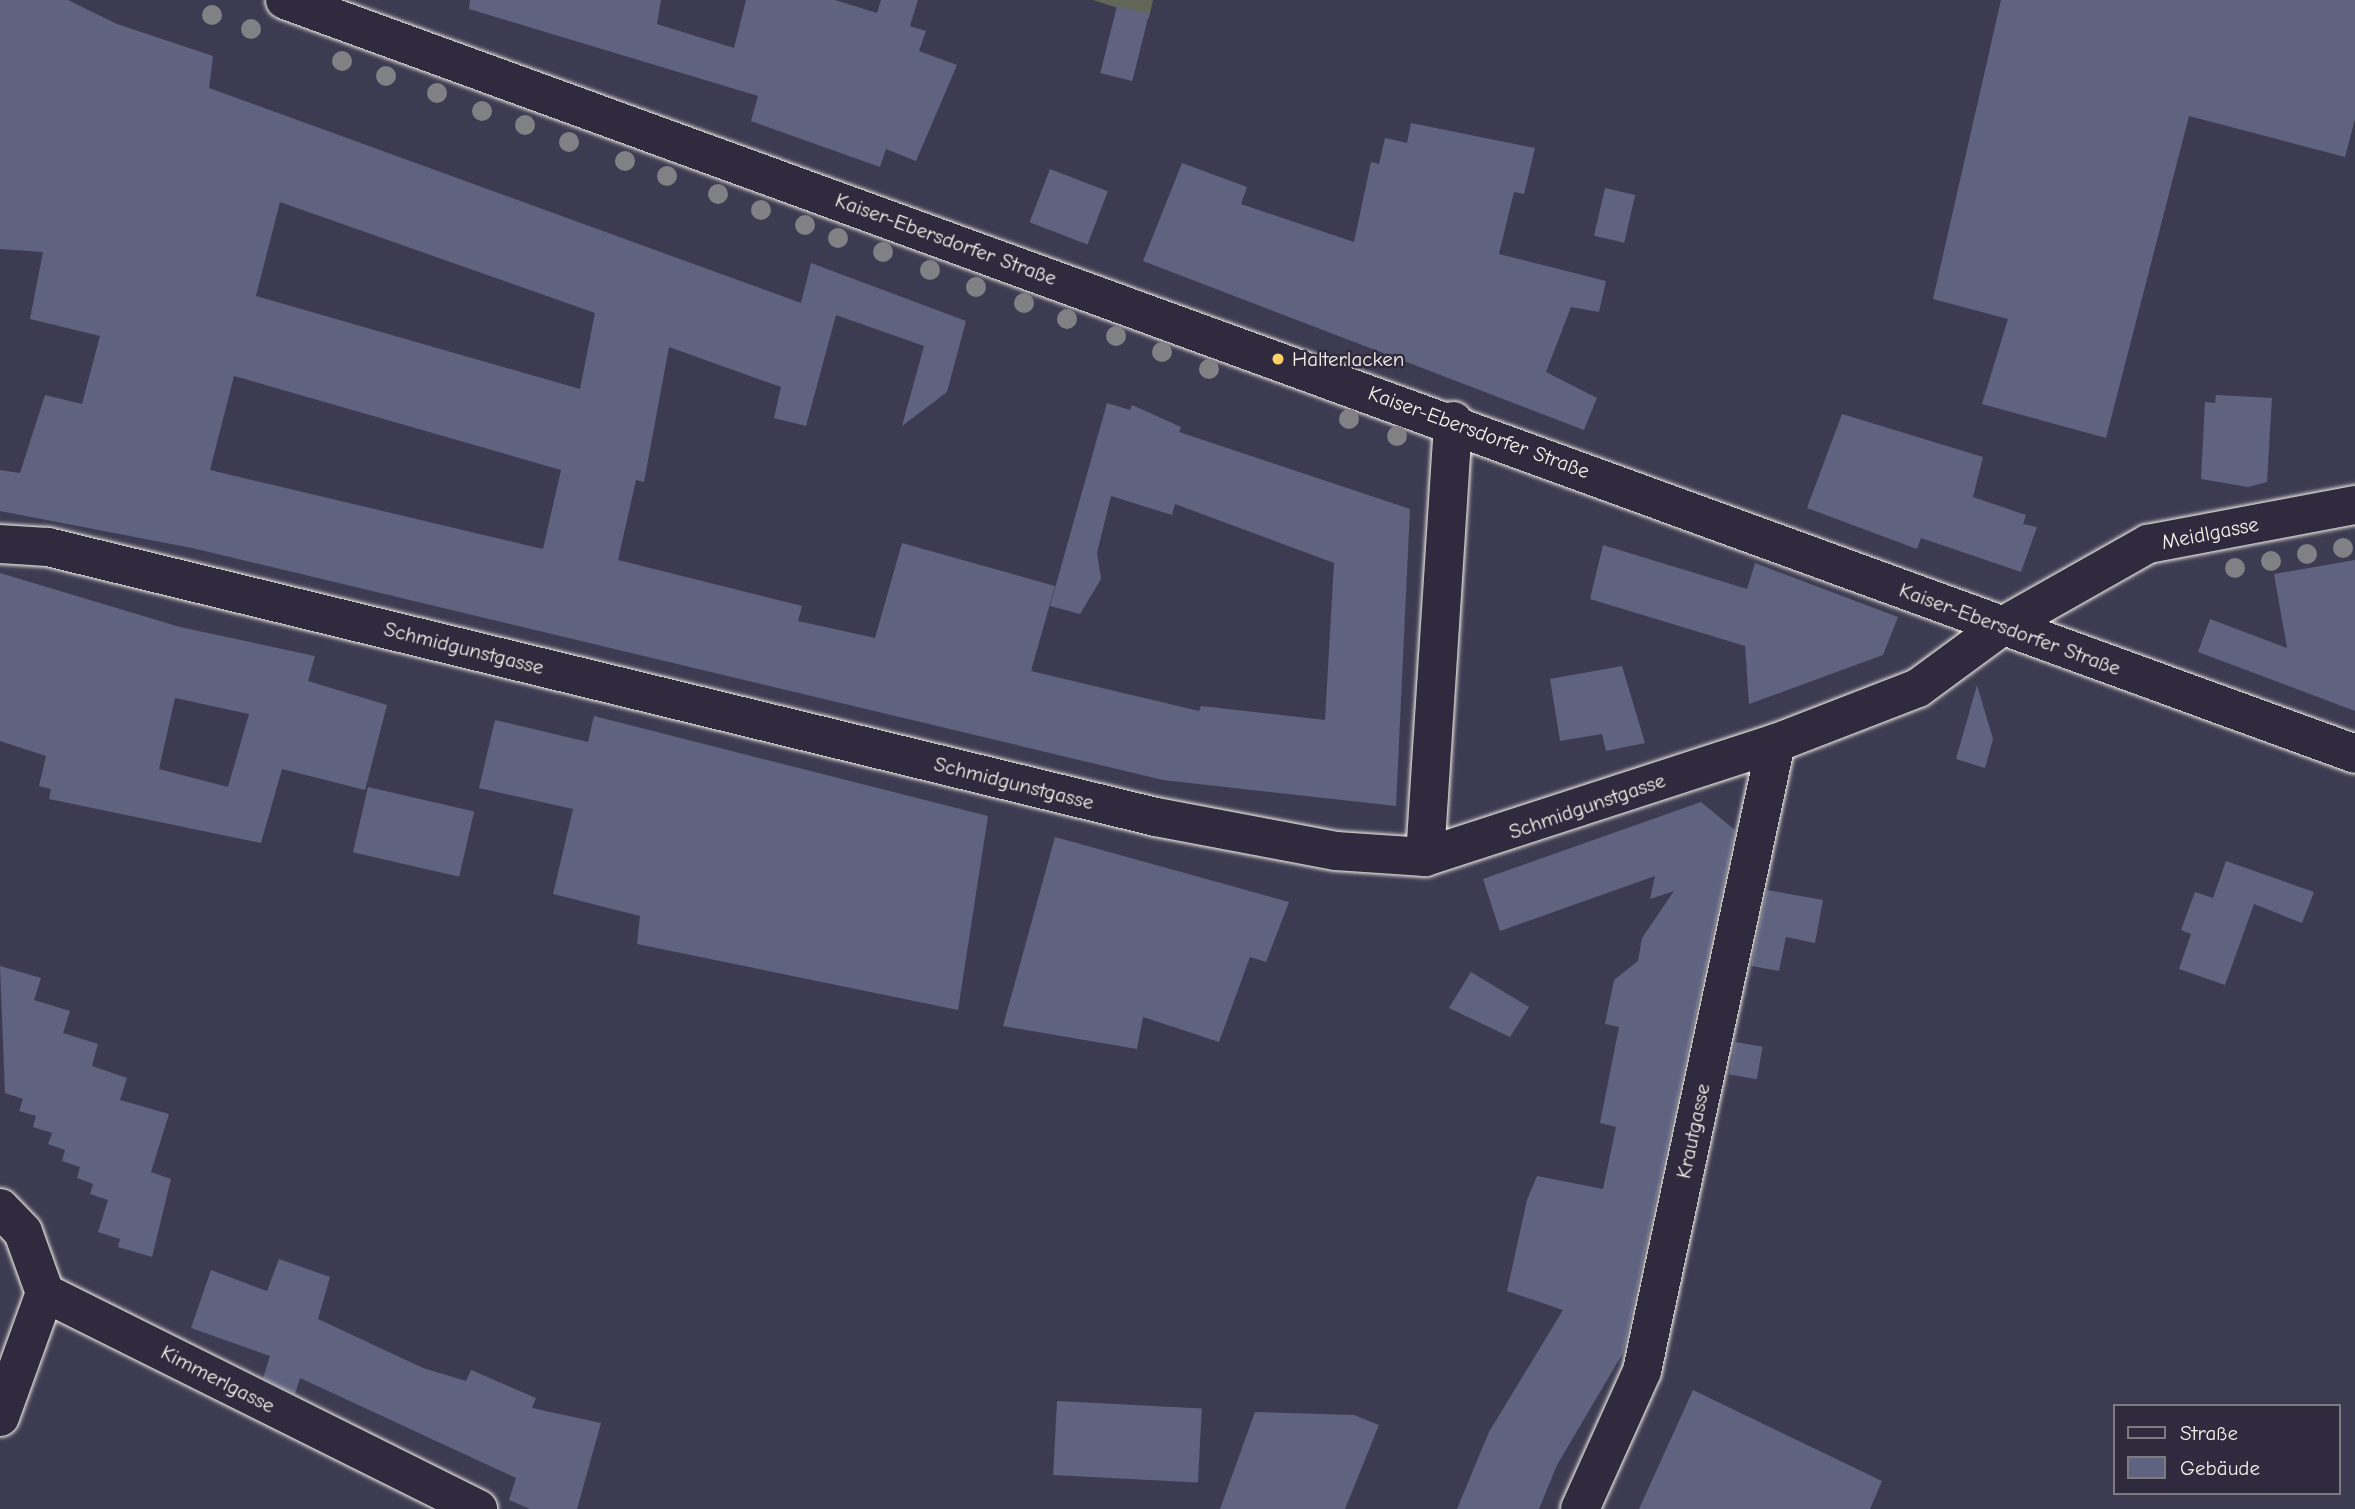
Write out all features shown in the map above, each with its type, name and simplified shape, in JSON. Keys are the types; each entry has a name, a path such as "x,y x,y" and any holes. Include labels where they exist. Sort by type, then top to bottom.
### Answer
{"street":[{"name":"Kaiser-Ebersdorfer Straße","path":"285,0 1453,421 2001,627 2355,754"},
{"path":"1425,857 1453,421"},
{"name":"Meidlgasse","path":"2001,627 2148,544 2355,505"},
{"name":"Schmidgunstgasse","path":"0,544 48,547 1156,817 1336,851 1425,857 1776,743 1918,688 2001,627"},
{"name":"Krautgasse","path":"1580,1509 1642,1371 1776,743"},
{"path":"0,1208 23,1233 45,1293 0,1418"},
{"name":"Kimmerlgasse","path":"45,1293 478,1509"}],"green space":[{"path":"1093,0 1153,0 1149,18"}],"building":[{"path":"0,0 68,0 117,24 213,56 209,88 801,303 811,263 966,321 947,392 902,426 924,346 836,315 806,426 774,418 781,387 669,347 644,482 636,480 618,560 802,606 798,621 875,638 902,543 1055,586 1031,671 1199,711 1201,706 1325,720 1334,563 1175,504 1172,515 1111,496 1097,553 1101,579 1080,614 1050,606 1107,403 1130,410 1132,405 1181,427 1179,432 1410,509 1396,806 1163,780 192,548 0,511 0,470 20,473 45,395 82,404 100,336 30,319 43,252 0,249","holes":["280,202 595,313 580,389 256,296","234,376 561,470 543,549 210,470"]},
{"path":"470,0 661,0 657,24 734,48 746,0 835,0 877,13 881,0 918,0 910,26 926,31 919,51 957,65 916,161 886,149 880,167 751,121 758,96 469,9"},
{"path":"2001,0 2355,0 2355,119 2345,157 2189,116 2106,438 1982,404 2008,319 1933,299"},
{"path":"1117,6 1149,14 1132,81 1100,73"},
{"path":"1411,123 1535,148 1524,194 1514,192 1499,254 1606,281 1599,312 1571,307 1546,372 1597,398 1584,430 1143,261 1182,163 1247,187 1241,204 1354,242 1371,162 1379,164 1385,138 1407,143"},
{"path":"1050,169 1108,191 1087,244 1030,222"},
{"path":"1605,188 1635,195 1624,243 1594,236"},
{"path":"2216,395 2272,398 2267,482 2248,487 2201,479 2205,402 2215,403"},
{"path":"1842,414 1983,457 1973,497 2026,515 2023,524 2037,527 2021,572 1921,538 1917,549 1807,508"},
{"path":"1603,545 1747,589 1755,563 1898,617 1883,655 1749,704 1745,646 1590,599"},
{"path":"2355,560 2355,711 2198,652 2210,619 2287,648 2274,574"},
{"path":"0,573 180,627 315,656 308,681 387,705 365,790 282,769 261,843 49,799 51,789 39,786 46,756 0,741","holes":["175,698 249,714 228,787 159,769"]},
{"path":"1622,666 1645,743 1606,751 1602,734 1560,741 1550,679"},
{"path":"1977,685 1993,739 1985,768 1956,759"},
{"path":"594,716 988,816 958,1010 637,944 640,916 553,894 573,809 479,788 495,720 588,742"},
{"path":"368,787 474,812 459,877 353,852"},
{"path":"1701,802 1735,830 1623,1353 1557,1465 1539,1509 1457,1509 1489,1432 1563,1310 1507,1291 1527,1200 1537,1176 1603,1189 1616,1127 1600,1123 1619,1027 1605,1024 1614,980 1638,961 1642,938 1674,891 1650,899 1655,876 1500,931 1483,879"},
{"path":"1055,837 1289,902 1266,962 1250,957 1219,1042 1143,1017 1137,1049 1003,1026"},
{"path":"2226,861 2314,892 2302,923 2254,904 2225,985 2179,969 2191,934 2181,930 2195,892 2213,898"},
{"path":"1767,890 1823,900 1815,943 1786,937 1779,971 1751,966"},
{"path":"0,966 41,978 34,1000 70,1011 63,1033 98,1044 92,1066 127,1078 120,1100 169,1114 151,1172 171,1179 152,1257 118,1247 120,1239 98,1232 108,1200 90,1194 93,1184 77,1178 80,1167 62,1161 65,1150 48,1144 52,1133 33,1127 36,1116 19,1111 23,1099 5,1093"},
{"path":"1471,972 1529,1007 1510,1037 1449,1008"},
{"path":"1735,1042 1763,1047 1757,1079 1729,1074"},
{"path":"279,1259 330,1277 318,1319 423,1368 466,1381 471,1370 536,1398 532,1408 601,1423 577,1509 530,1509 509,1500 516,1478 300,1378 295,1394 263,1378 270,1356 191,1328 211,1270 267,1291"},
{"path":"1693,1390 1882,1481 1870,1509 1639,1509"},
{"path":"1057,1401 1202,1409 1198,1482 1053,1475"},
{"path":"1255,1412 1354,1415 1379,1425 1345,1509 1220,1509"}],"place":[{"name":"Halterlacken","path":"1278,359"}]}
